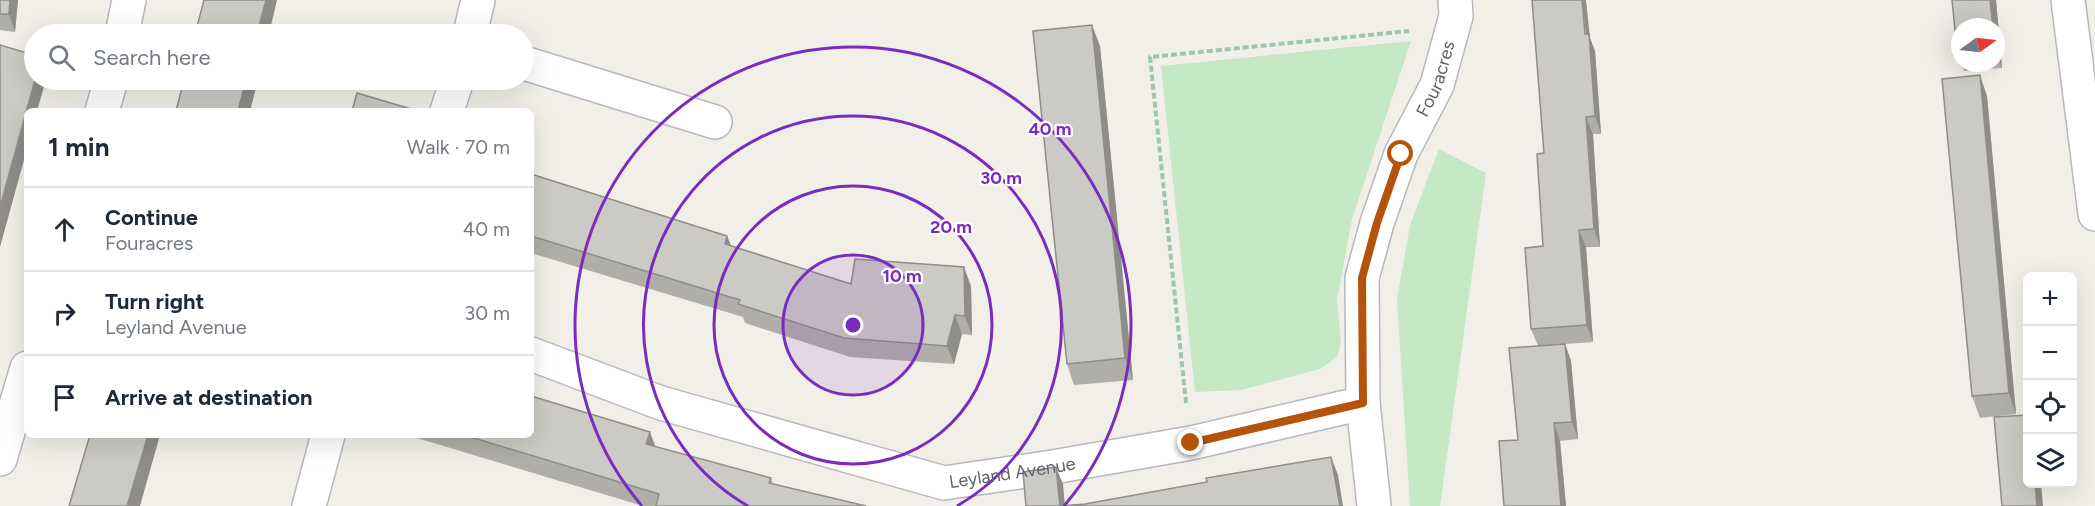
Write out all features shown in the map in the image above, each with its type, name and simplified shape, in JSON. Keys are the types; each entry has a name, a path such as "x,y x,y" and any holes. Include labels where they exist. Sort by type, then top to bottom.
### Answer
{"street":[{"path":"124,24 129,0"},
{"path":"2068,0 2095,214"},
{"name":"Fouracres","path":"1374,506 1363,403 1362,278 1377,223 1401,154 1437,85 1454,14"},
{"path":"534,66 715,122"},
{"path":"103,108 108,90"},
{"path":"448,108 454,90"},
{"name":"Leyland Avenue","path":"534,355 661,403 944,483 1191,443 1363,403"},
{"path":"0,459 24,378"},
{"path":"309,506 326,438"}],"path":[{"path":"1191,443 1150,57 1454,14"}],"green space":[{"path":"1411,41 1352,219 1337,301 1341,343 1337,357 1320,369 1241,390 1195,392 1161,66"},
{"path":"1439,149 1486,173 1440,506 1410,506 1397,299 1410,225"}],"building":[{"path":"0,0 10,0 9,14 0,14"},
{"path":"204,0 266,0 260,24 198,24"},
{"path":"1532,0 1582,0 1585,34 1589,34 1595,116 1586,117 1594,229 1579,230 1587,325 1531,329 1525,248 1543,246 1537,154 1544,153"},
{"path":"1952,0 1990,0 1992,18 1954,18"},
{"path":"1092,25 1125,358 1067,364 1033,31"},
{"path":"0,45 24,52 24,90 32,90 27,108 24,108 24,120 0,207"},
{"path":"1980,75 2009,393 1972,396 1942,79"},
{"path":"181,90 243,90 239,108 177,108"},
{"path":"357,93 408,108 353,108"},
{"path":"534,175 727,236 725,244 851,284 855,259 964,267 965,316 955,315 947,346 844,338 738,304 740,300 534,237"},
{"path":"1565,344 1572,422 1554,423 1561,506 1504,506 1499,441 1518,440 1509,348"},
{"path":"534,397 650,432 646,444 771,478 769,483 866,506 656,506 659,494 474,438 534,438"},
{"path":"2023,415 2023,488 2035,488 2037,506 2002,506 1994,417"},
{"path":"89,438 147,438 127,506 69,506"},
{"path":"1331,457 1340,506 1060,506 1085,504 1207,482 1206,478"},
{"path":"1056,467 1060,506 1026,506 1023,472"}],"route":[{"path":"1191,443 1363,403 1362,278 1377,223 1401,154"}]}
